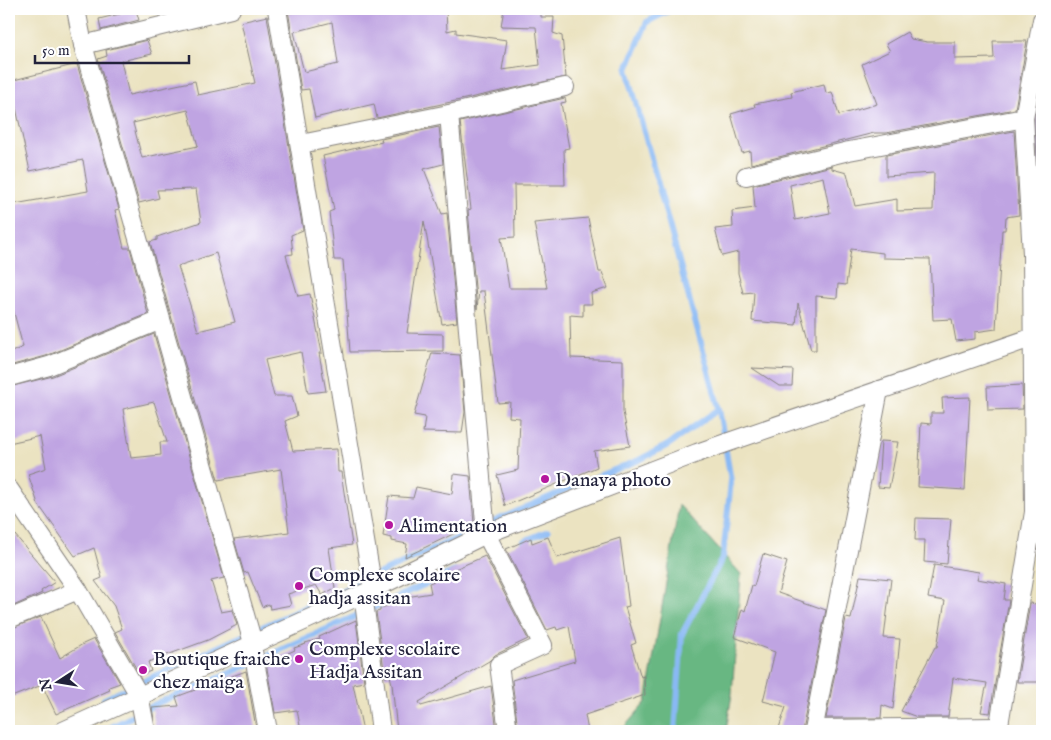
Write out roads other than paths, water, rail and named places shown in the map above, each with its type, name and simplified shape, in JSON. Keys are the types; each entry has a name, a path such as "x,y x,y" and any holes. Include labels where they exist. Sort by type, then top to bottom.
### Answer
{"street":[{"path":"76,9 83,45 252,644 268,731"},
{"path":"83,45 231,9"},
{"path":"277,9 301,144 368,591 381,731"},
{"path":"879,390 813,730 999,729 1038,512 1037,378 1031,338 1037,252 1024,118 1042,20"},
{"path":"301,144 449,114 565,87"},
{"path":"449,114 486,534 543,646 499,665 508,731"},
{"path":"746,176 849,151 1024,118"},
{"path":"9,378 49,366 161,320"},
{"path":"63,731 368,591 486,534 766,428 1031,338"},
{"path":"9,489 78,590 139,695 146,731"},
{"path":"9,619 78,590"}],"waterway":[{"path":"672,9 647,22 627,69 719,409 731,481 723,557 682,634 675,731"},
{"path":"104,699 468,533 639,460 668,445 719,409"},
{"path":"524,541 548,531"},
{"path":"104,731 158,703 221,677 455,571"}],"place":[{"name":"Danaya photo","path":"545,479"},
{"name":"Alimentation","path":"389,525"},
{"name":"Complexe scolaire hadja assitan","path":"299,586"},
{"name":"Complexe scolaire Hadja Assitan","path":"299,659"},
{"name":"Boutique fraiche chez maiga","path":"143,670"}]}
